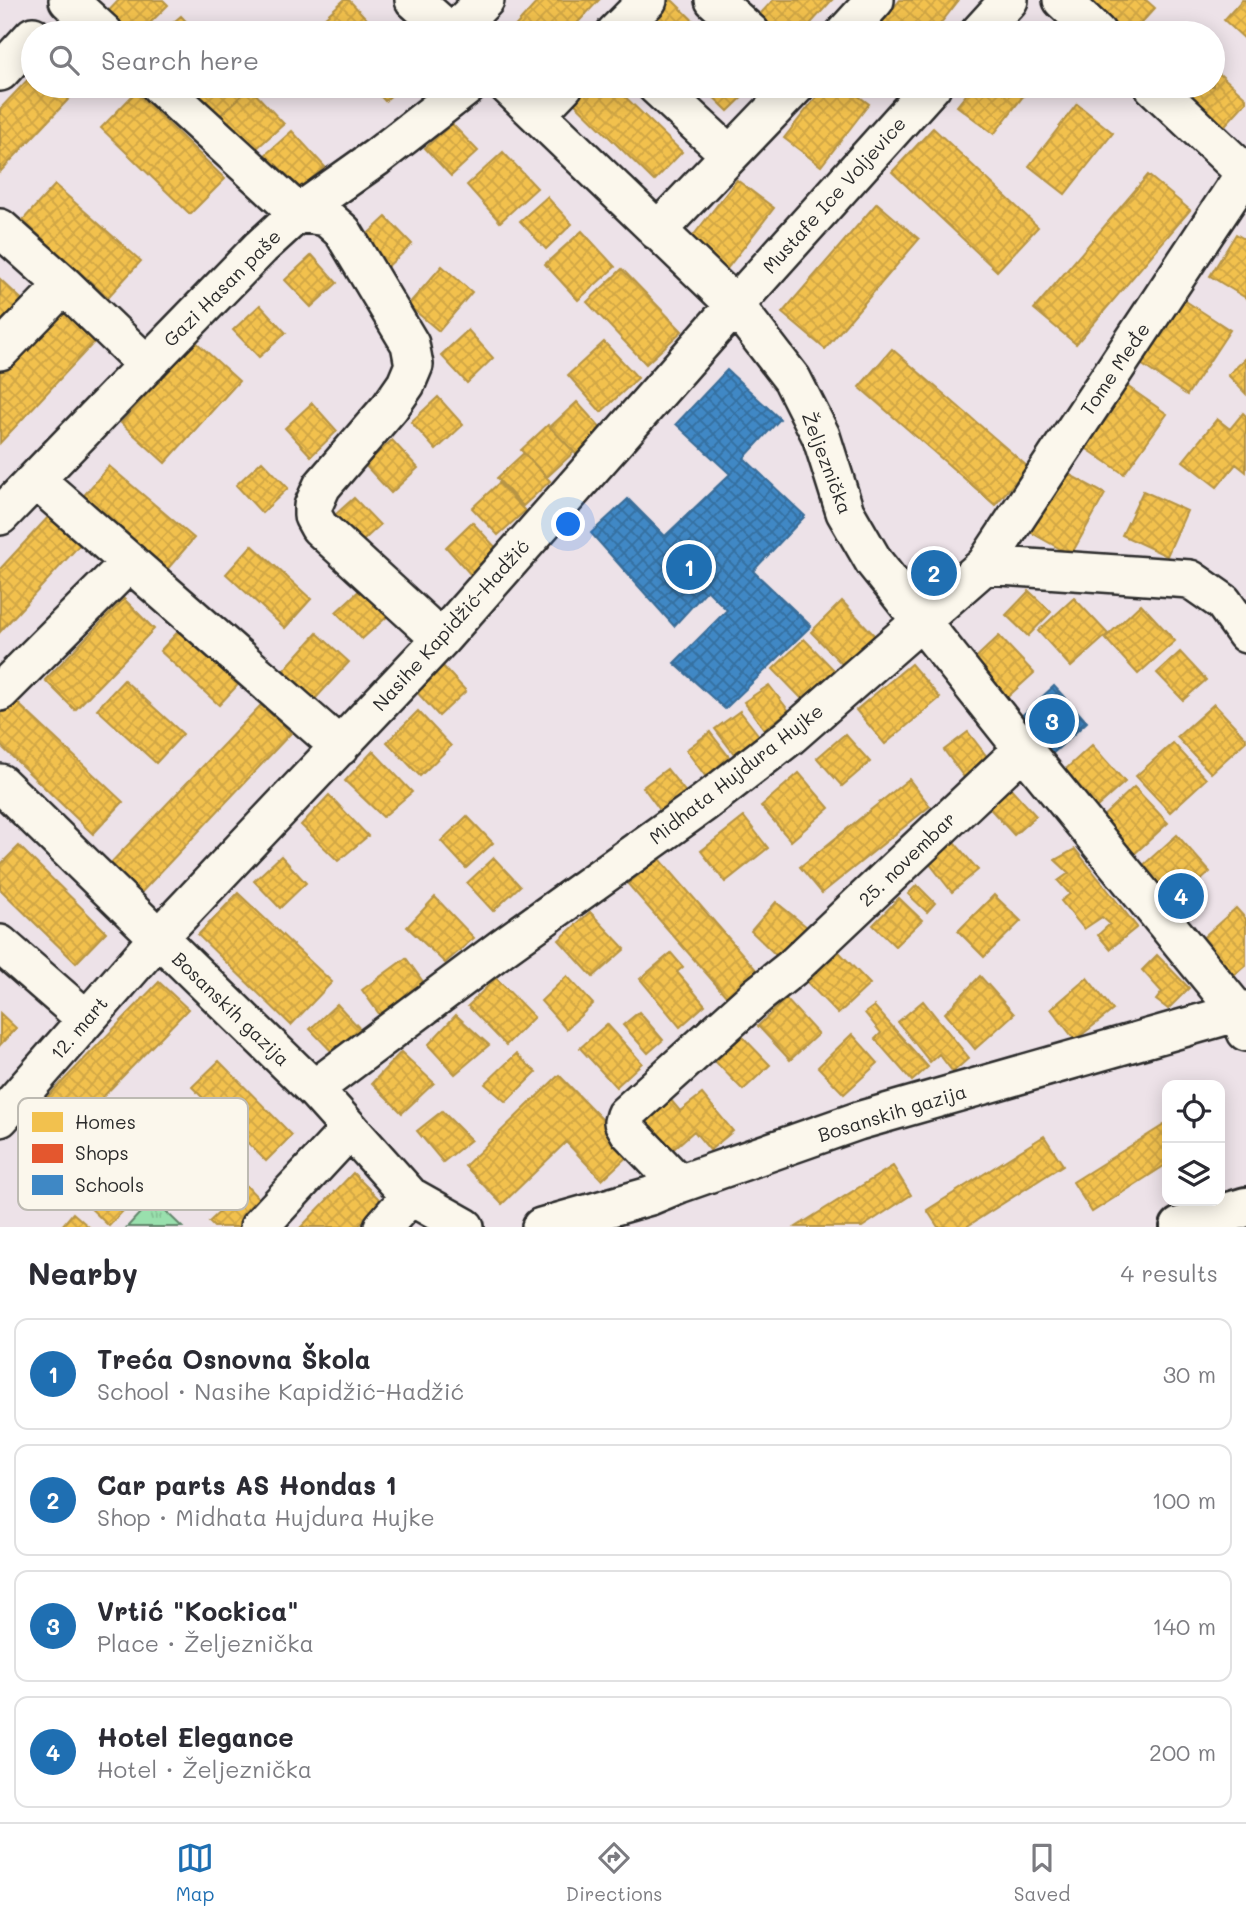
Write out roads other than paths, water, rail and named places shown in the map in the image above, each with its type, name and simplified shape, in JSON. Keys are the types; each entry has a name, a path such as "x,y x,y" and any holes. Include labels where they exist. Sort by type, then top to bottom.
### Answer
{"main road":[{"path":"1180,1227 1242,1207"}],"street":[{"path":"47,21 67,0 91,21"},
{"path":"414,0 438,21"},
{"path":"463,21 485,0"},
{"path":"627,21 648,0"},
{"path":"856,21 875,0"},
{"path":"990,21 1009,0"},
{"path":"1062,0 1084,21"},
{"path":"0,72 21,49"},
{"path":"173,98 298,213 326,216 343,232 410,344 414,365 406,384 390,407 322,486 313,506 313,516 319,527 442,639"},
{"name":"Gazi Hasan paše","path":"3,507 36,480 261,247 298,213 377,158 453,98"},
{"name":"Željeznička","path":"520,98 736,304 792,379 821,436 845,512 874,562 1023,749 1244,1018"},
{"path":"537,114 552,98"},
{"path":"669,98 730,155"},
{"path":"657,231 785,98"},
{"name":"Mustafe Ice Voljevice","path":"736,304 921,98"},
{"path":"1166,98 1246,174"},
{"name":"Tome Međe","path":"985,565 1246,174"},
{"path":"0,228 147,365"},
{"path":"0,351 64,285"},
{"name":"Nasihe Kapidžić-Hadžić","path":"158,938 442,639 736,304"},
{"path":"36,480 340,747"},
{"path":"0,692 130,562"},
{"path":"985,565 1190,579 1223,602 1246,634"},
{"name":"Midhata Hujdura Hujke","path":"314,1089 768,754 985,565"},
{"name":"25. novembar","path":"678,1184 629,1132 623,1122 625,1115 737,1013 792,968 1023,749"},
{"name":"Bosanskih gazija","path":"0,783 314,1089 410,1196 465,1227"},
{"name":"12. mart","path":"0,1118 158,938"},
{"path":"0,944 86,1019"},
{"name":"Bosanskih gazija","path":"541,1227 650,1196 858,1121 1244,1018"},
{"path":"259,1227 350,1129"},
{"path":"383,1227 410,1196"}],"place":[{"name":"Treća Osnovna Škola","path":"689,567"},
{"name":"Car parts AS Hondas 1","path":"934,573"},
{"name":"Vrtić \"Kockica\"","path":"1052,721"},
{"name":"Hotel Elegance","path":"1181,896"}]}
